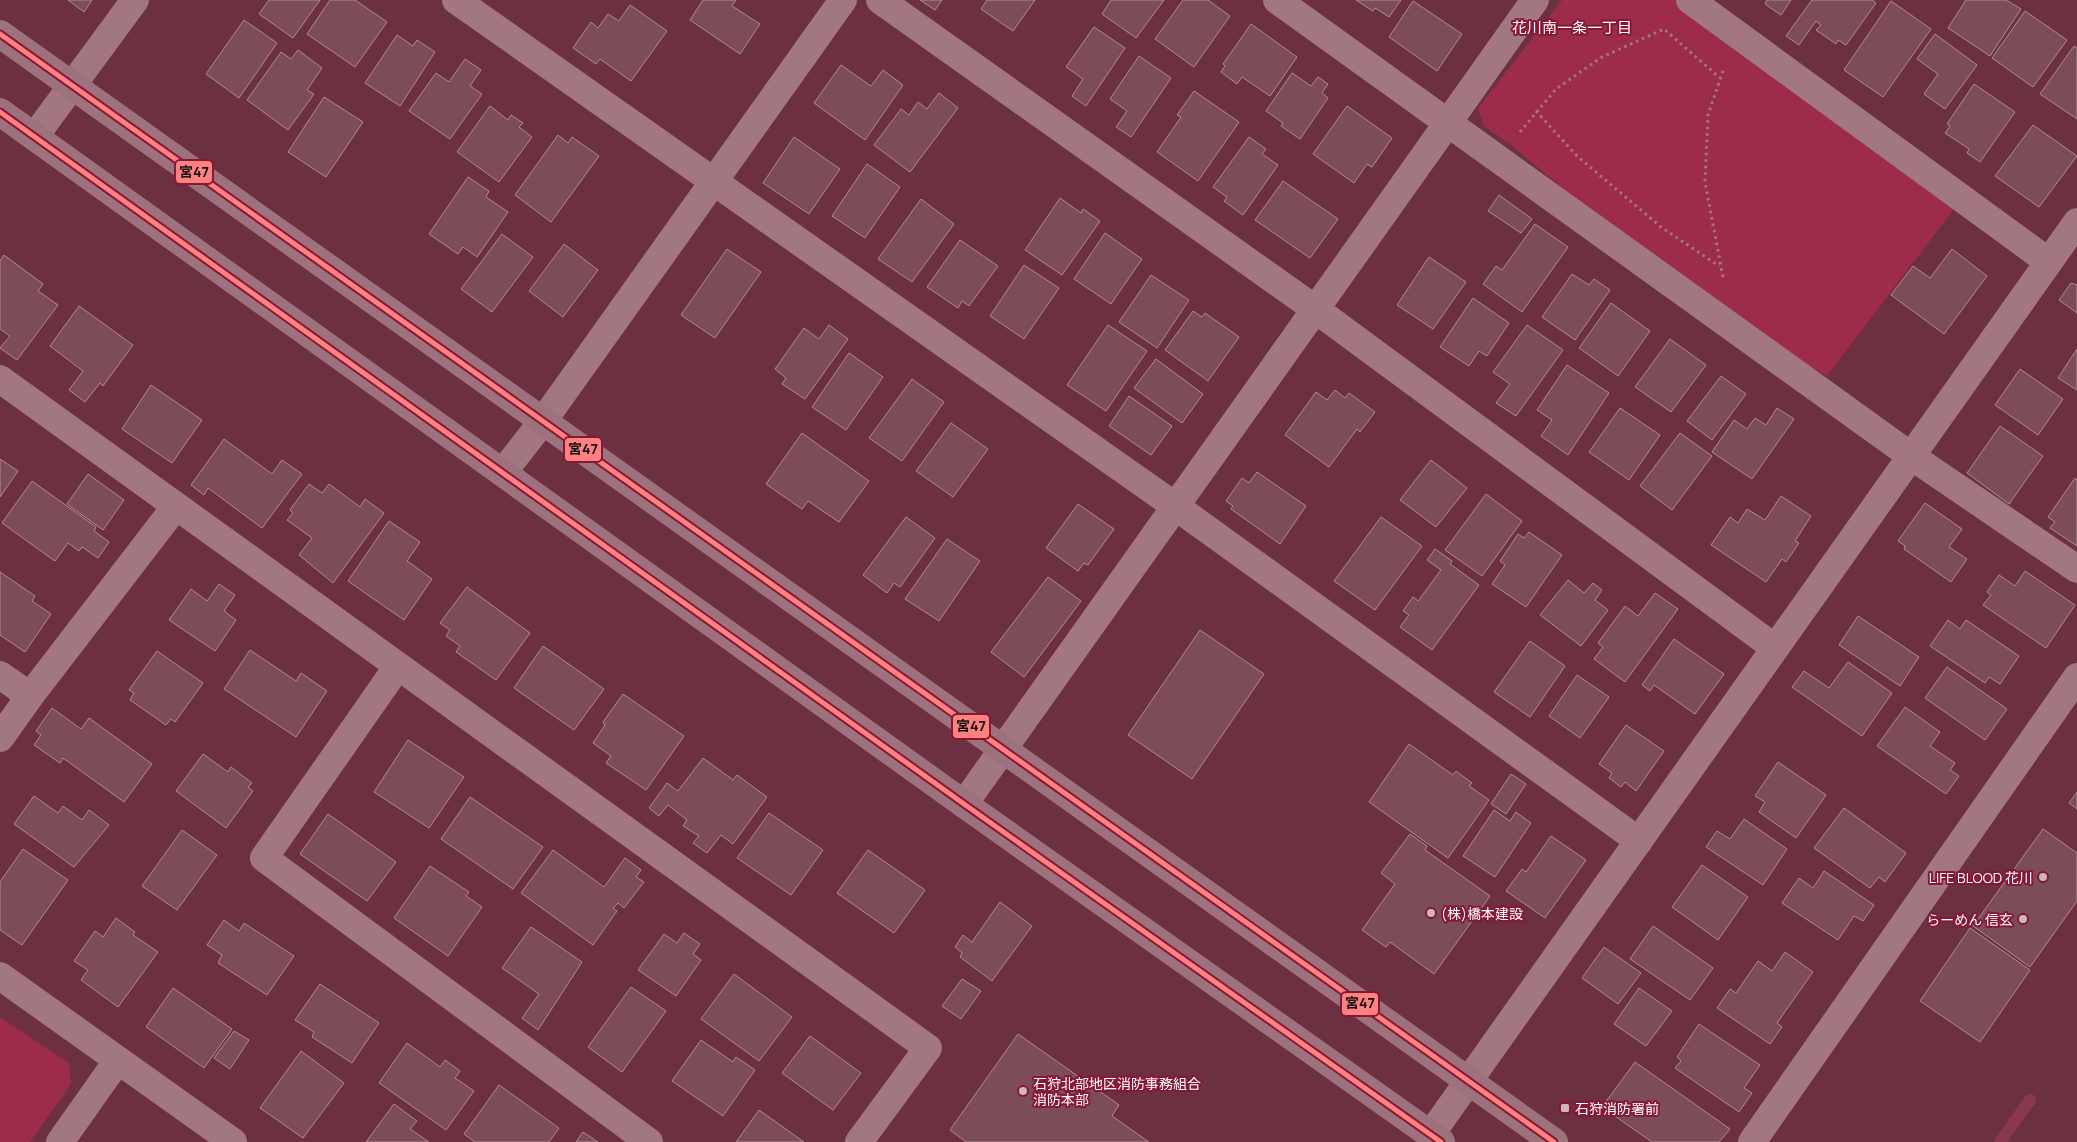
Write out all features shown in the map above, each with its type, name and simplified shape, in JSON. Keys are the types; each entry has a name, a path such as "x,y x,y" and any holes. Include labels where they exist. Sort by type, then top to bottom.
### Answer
{"street":[{"path":"35,136 135,0"},
{"path":"456,0 1175,506 1639,841"},
{"path":"503,472 543,421 843,0"},
{"path":"880,0 1315,309 1775,648"},
{"path":"1277,0 1911,456 2077,569"},
{"path":"964,804 1534,0"},
{"path":"1690,0 2049,262"},
{"path":"0,34 1554,1142"},
{"path":"0,112 964,804 1436,1138 1469,1081 2077,222"},
{"path":"0,379 928,1048 859,1142"},
{"path":"0,738 176,506"},
{"path":"398,666 264,858 649,1142"},
{"path":"0,675 30,696"},
{"path":"1752,1142 2077,677"},
{"path":"0,976 233,1142"},
{"path":"60,1142 118,1060"}],"path":[{"path":"1516,138 1556,88 1602,57 1664,29 1720,78"},
{"path":"1708,310 1725,284 1719,266 1705,182 1708,115 1737,35"},
{"path":"1536,111 1577,156 1661,227 1719,266"}],"shaded area":[{"path":"1562,0 1679,0 1954,209 1827,376 1708,310 1511,145 1483,125 1478,108"},
{"path":"0,1017 69,1063 71,1084 30,1142 0,1142"}],"building":[{"path":"68,0 92,0 84,12"},
{"path":"269,0 320,0 293,38 259,14"},
{"path":"330,0 355,0 387,22 355,67 307,34"},
{"path":"703,0 736,0 732,6 760,24 740,54 690,20"},
{"path":"920,0 942,0 935,10"},
{"path":"987,0 1035,0 1013,31 981,9"},
{"path":"1111,0 1164,0 1136,38 1102,14"},
{"path":"1183,0 1208,0 1230,16 1194,67 1155,39"},
{"path":"1356,0 1401,0 1389,17 1375,8 1373,11"},
{"path":"1767,0 1791,0 1781,15 1765,4"},
{"path":"1812,0 1872,0 1876,3 1846,45 1838,40 1836,44 1816,30 1821,25 1816,21 1799,45 1786,36"},
{"path":"1966,0 2006,0 2021,9 1990,56 1948,28"},
{"path":"1413,1 1462,34 1437,71 1389,37"},
{"path":"1891,1 1931,29 1883,97 1844,70"},
{"path":"630,5 667,31 631,81 600,59 596,64 573,48 591,22 598,28 608,14 619,21"},
{"path":"2025,11 2067,40 2033,87 1992,58"},
{"path":"244,20 277,43 239,98 206,74"},
{"path":"1251,24 1297,57 1270,96 1242,77 1237,84 1221,72 1225,66 1223,64"},
{"path":"1094,27 1125,48 1086,106 1072,96 1083,79 1066,67"},
{"path":"1935,34 1977,65 1945,109 1924,94 1938,74 1917,59"},
{"path":"397,35 413,46 417,40 435,52 400,106 365,83"},
{"path":"2074,46 2077,48 2077,119 2040,94"},
{"path":"298,50 322,68 307,90 314,94 288,130 247,100 281,52 291,59"},
{"path":"1139,56 1171,78 1131,137 1116,127 1127,111 1110,99"},
{"path":"465,59 481,70 470,86 482,94 450,139 409,111 436,73 449,82"},
{"path":"841,65 871,86 883,70 903,85 865,140 814,103"},
{"path":"1292,73 1311,86 1318,77 1328,84 1322,93 1328,98 1300,139 1281,126 1283,123 1266,111"},
{"path":"1974,84 2015,112 1980,162 1967,153 1969,149 1945,133 1950,126 1947,124"},
{"path":"1194,91 1239,122 1198,181 1157,152 1181,117 1177,115"},
{"path":"939,93 958,108 910,172 874,145 901,109 909,115 918,102 927,109"},
{"path":"324,97 363,122 326,177 288,152"},
{"path":"490,106 508,120 511,115 523,123 519,127 532,137 499,182 457,152"},
{"path":"1347,106 1392,138 1372,167 1367,164 1354,183 1313,154"},
{"path":"2033,125 2077,156 2039,207 1995,176"},
{"path":"558,135 568,143 572,137 599,156 551,222 515,195"},
{"path":"794,137 840,169 809,214 763,183"},
{"path":"1249,137 1266,149 1262,154 1278,165 1243,215 1224,201 1227,197 1213,187"},
{"path":"867,164 900,187 865,238 832,216"},
{"path":"468,177 489,191 486,197 508,212 477,257 463,247 458,254 429,234"},
{"path":"1283,181 1338,219 1310,258 1255,220"},
{"path":"1499,195 1532,219 1521,233 1488,211"},
{"path":"1060,198 1081,213 1083,209 1100,221 1062,275 1025,250"},
{"path":"921,199 954,224 912,282 878,259"},
{"path":"1535,224 1568,247 1522,312 1483,284 1496,266 1502,270"},
{"path":"1105,233 1142,259 1111,304 1074,279"},
{"path":"502,234 533,257 492,312 461,289"},
{"path":"960,240 998,266 969,306 962,301 958,308 927,287"},
{"path":"564,244 598,270 563,317 529,291"},
{"path":"727,249 761,272 715,338 681,315"},
{"path":"1952,249 1987,276 1944,334 1891,295 1913,266 1930,278"},
{"path":"4,255 43,284 38,291 58,305 17,360 0,348 10,336 0,329 0,261"},
{"path":"1429,257 1466,282 1433,329 1397,305"},
{"path":"1024,265 1059,288 1024,339 990,316"},
{"path":"1572,274 1589,285 1594,279 1610,290 1575,340 1542,317"},
{"path":"1151,275 1189,300 1157,348 1119,322"},
{"path":"2071,283 2077,285 2077,313 2059,300"},
{"path":"1473,298 1509,323 1487,356 1479,351 1469,366 1440,347"},
{"path":"1611,303 1650,331 1618,376 1579,348"},
{"path":"79,306 133,345 103,386 100,383 85,402 69,390 83,371 50,346"},
{"path":"1193,311 1202,317 1205,313 1239,337 1208,381 1165,350"},
{"path":"829,325 848,339 805,399 782,384 786,378 775,369 804,328 819,339"},
{"path":"1108,325 1147,351 1106,411 1067,385"},
{"path":"1527,325 1563,350 1516,416 1496,403 1510,384 1493,372"},
{"path":"1670,339 1706,365 1671,412 1635,387"},
{"path":"2077,349 2077,390 2058,378"},
{"path":"849,353 883,377 846,430 812,407"},
{"path":"1156,359 1203,394 1182,423 1134,388"},
{"path":"1567,365 1609,393 1568,455 1541,436 1552,420 1537,410"},
{"path":"2020,369 2063,399 2038,435 1995,405"},
{"path":"1721,376 1746,394 1712,440 1687,421"},
{"path":"912,379 944,402 902,461 869,438"},
{"path":"151,385 202,420 172,463 122,429"},
{"path":"1335,390 1345,398 1349,393 1375,412 1360,432 1357,429 1329,467 1285,435 1316,392 1327,400"},
{"path":"1129,396 1172,426 1151,455 1109,426"},
{"path":"1620,408 1660,435 1629,480 1589,452"},
{"path":"1777,408 1794,419 1752,479 1712,452 1734,420 1747,429 1755,418 1766,425"},
{"path":"951,423 988,449 953,497 916,471"},
{"path":"2000,426 2043,456 2009,504 1967,473"},
{"path":"802,433 869,481 839,522 808,501 802,509 766,484"},
{"path":"1680,433 1712,456 1672,510 1640,486"},
{"path":"224,439 272,474 282,460 302,474 262,528 208,488 204,495 191,485"},
{"path":"0,459 18,471 0,497"},
{"path":"1431,460 1467,488 1436,527 1400,500"},
{"path":"1257,472 1306,506 1280,544 1231,509 1233,506 1226,501 1242,478 1249,483"},
{"path":"88,474 124,500 103,530 67,504"},
{"path":"2075,478 2077,480 2077,546 2050,528 2055,522 2048,517"},
{"path":"32,481 96,527 94,531 109,542 98,558 82,547 79,551 68,543 55,561 2,523"},
{"path":"309,484 322,493 329,484 360,507 365,499 384,513 333,583 299,555 312,538 287,520 293,513 290,510"},
{"path":"1486,494 1522,521 1482,576 1445,550"},
{"path":"1781,496 1811,516 1795,541 1799,543 1786,562 1782,559 1766,582 1711,545 1730,517 1738,523 1747,509 1765,520"},
{"path":"1925,503 1962,529 1949,547 1967,559 1951,582 1904,549 1905,546 1898,541"},
{"path":"1078,504 1114,529 1088,565 1084,563 1078,571 1046,548"},
{"path":"906,517 935,538 900,587 894,583 887,593 863,575"},
{"path":"1381,517 1422,546 1375,610 1334,581"},
{"path":"389,521 420,542 407,561 432,579 404,620 348,581"},
{"path":"1529,532 1562,555 1526,607 1492,584 1505,565 1500,561 1518,534 1524,538"},
{"path":"947,539 980,561 939,621 905,599"},
{"path":"1435,549 1452,561 1450,564 1479,585 1432,650 1400,627 1409,615 1403,611 1413,597 1418,601 1441,570 1427,560"},
{"path":"2025,571 2075,605 2046,648 1983,605 1991,595 1987,592 1999,575 2015,586"},
{"path":"0,572 35,596 32,601 51,614 25,652 0,635"},
{"path":"1048,577 1081,601 1024,677 991,652"},
{"path":"1568,580 1584,593 1593,583 1602,590 1595,600 1608,610 1581,646 1540,615"},
{"path":"219,584 235,595 224,611 236,620 215,651 169,620 191,589 207,601"},
{"path":"467,587 530,633 496,680 456,652 460,646 446,636 450,630 440,623"},
{"path":"1655,593 1678,609 1625,682 1594,659 1603,647 1598,643 1625,606 1638,616"},
{"path":"1858,616 1919,657 1900,686 1839,645"},
{"path":"1948,620 1960,629 1966,620 2019,656 2000,684 1989,677 1985,683 1930,646"},
{"path":"1200,630 1264,674 1192,779 1128,735"},
{"path":"1674,639 1724,674 1695,714 1654,685 1650,691 1642,685"},
{"path":"1530,641 1565,666 1530,717 1494,692"},
{"path":"543,646 604,689 574,730 514,688"},
{"path":"250,650 296,681 301,673 327,691 296,737 224,689"},
{"path":"157,651 203,683 175,722 171,719 166,725 130,700 134,693 129,690"},
{"path":"1848,662 1892,693 1862,736 1792,687 1804,671 1829,688"},
{"path":"1947,667 2007,709 1985,740 1925,698"},
{"path":"1577,675 1609,697 1580,738 1549,716"},
{"path":"623,694 684,736 646,790 606,763 611,756 593,743 605,725 603,722"},
{"path":"1905,707 1940,732 1930,746 1955,763 1950,770 1959,776 1946,794 1877,746"},
{"path":"52,708 81,729 89,718 152,764 124,802 63,758 60,763 34,745 41,735 36,731"},
{"path":"1626,725 1664,751 1636,791 1625,782 1621,787 1609,778 1612,773 1599,764"},
{"path":"408,740 464,777 429,828 374,792"},
{"path":"1409,744 1453,775 1456,771 1472,783 1469,786 1489,800 1448,858 1369,802"},
{"path":"203,754 228,772 231,767 252,783 248,787 253,791 226,828 176,791"},
{"path":"703,758 733,780 737,775 767,797 733,844 721,835 707,853 693,843 699,836 683,826 687,820 668,805 659,816 649,808 667,783 678,791"},
{"path":"1778,762 1826,795 1796,838 1759,812 1765,802 1755,796"},
{"path":"1511,774 1526,784 1506,814 1491,804"},
{"path":"2077,792 2077,809 2069,803"},
{"path":"34,796 58,813 63,806 82,820 89,810 109,825 74,867 14,824"},
{"path":"470,797 543,847 513,889 441,839"},
{"path":"1844,808 1906,853 1885,882 1879,877 1870,888 1814,848"},
{"path":"1494,810 1510,821 1516,812 1531,823 1495,877 1463,856"},
{"path":"769,813 823,850 791,895 737,858"},
{"path":"328,814 396,862 367,901 300,854"},
{"path":"1744,819 1787,849 1763,885 1706,847 1717,831 1730,839"},
{"name":"LIFE BLOOD 花川","path":"2043,829 2077,853 2077,901 2030,967 1973,926"},
{"path":"182,830 217,855 177,910 142,886"},
{"path":"1410,834 1427,846 1425,850 1490,896 1434,974 1390,942 1386,947 1362,930 1395,884 1381,873"},
{"path":"1551,836 1586,860 1545,918 1506,891 1522,869 1526,872"},
{"path":"23,849 68,880 22,945 0,930 0,882"},
{"path":"553,850 604,887 625,858 641,870 636,877 644,882 624,908 618,903 613,908 617,911 593,945 521,893"},
{"path":"868,850 925,890 894,933 837,893"},
{"path":"1702,865 1748,897 1718,940 1672,907"},
{"path":"430,866 469,892 466,896 482,907 448,956 394,918"},
{"path":"1824,871 1874,905 1863,921 1854,916 1838,940 1782,903 1799,878 1813,888"},
{"path":"1000,902 1032,926 992,981 960,957 962,953 955,947 963,935 972,942"},
{"path":"116,918 135,932 133,935 158,952 118,1007 81,980 88,970 74,961 95,931 103,937"},
{"path":"224,920 239,931 244,923 294,956 267,995 218,963 222,955 207,945"},
{"path":"1653,926 1713,968 1690,1000 1630,959"},
{"path":"531,927 582,962 538,1030 522,1018 539,994 502,968"},
{"path":"1970,928 2030,970 1980,1042 1920,1001"},
{"path":"684,933 700,944 693,954 701,960 676,996 638,970 664,934 677,943"},
{"path":"1604,947 1641,973 1618,1004 1582,978"},
{"path":"1785,952 1813,972 1777,1023 1782,1027 1770,1044 1717,1008 1730,989 1736,993 1758,961 1772,971"},
{"path":"734,974 792,1017 759,1061 701,1019"},
{"path":"962,979 981,991 961,1019 942,1006"},
{"path":"320,984 379,1023 352,1063 312,1037 314,1032 295,1020"},
{"path":"631,987 666,1011 622,1072 588,1047"},
{"path":"173,988 232,1029 204,1068 146,1027"},
{"path":"1639,988 1672,1011 1646,1046 1614,1024"},
{"path":"1699,1024 1760,1065 1744,1088 1752,1093 1739,1112 1675,1068 1681,1061 1677,1057"},
{"path":"234,1031 249,1040 230,1069 214,1058"},
{"path":"1018,1034 1119,1105 1112,1116 1149,1142 966,1142 950,1130"},
{"path":"810,1036 861,1073 833,1110 782,1073"},
{"path":"701,1040 733,1062 736,1057 755,1070 723,1116 672,1081"},
{"path":"407,1043 440,1067 445,1060 460,1071 455,1078 474,1091 446,1130 379,1083"},
{"path":"301,1051 344,1083 303,1138 260,1108"},
{"path":"1635,1062 1730,1129 1719,1142 1652,1142 1602,1107"},
{"path":"499,1085 559,1128 549,1142 475,1142 464,1134"},
{"path":"394,1104 417,1121 410,1129 429,1142 366,1142"},
{"path":"759,1110 804,1142 736,1142"},
{"path":"583,1132 598,1142 576,1142"}],"waterway":[{"path":"2000,1142 2030,1100"}],"transit line":[{"name":"宮47","path":"0,34 1554,1142"},
{"name":"宮47","path":"0,112 964,804 1441,1142"}],"place":[{"name":"LIFE BLOOD 花川","path":"2043,877"},
{"name":"(株)橋本建設","path":"1431,913"},
{"name":"らーめん 信玄","path":"2023,919"},
{"name":"石狩北部地区消防事務組合 消防本部","path":"1023,1091"},
{"name":"石狩消防署前","path":"1565,1108"}],"district":[{"name":"花川南一条一丁目","path":"1572,27"}]}
